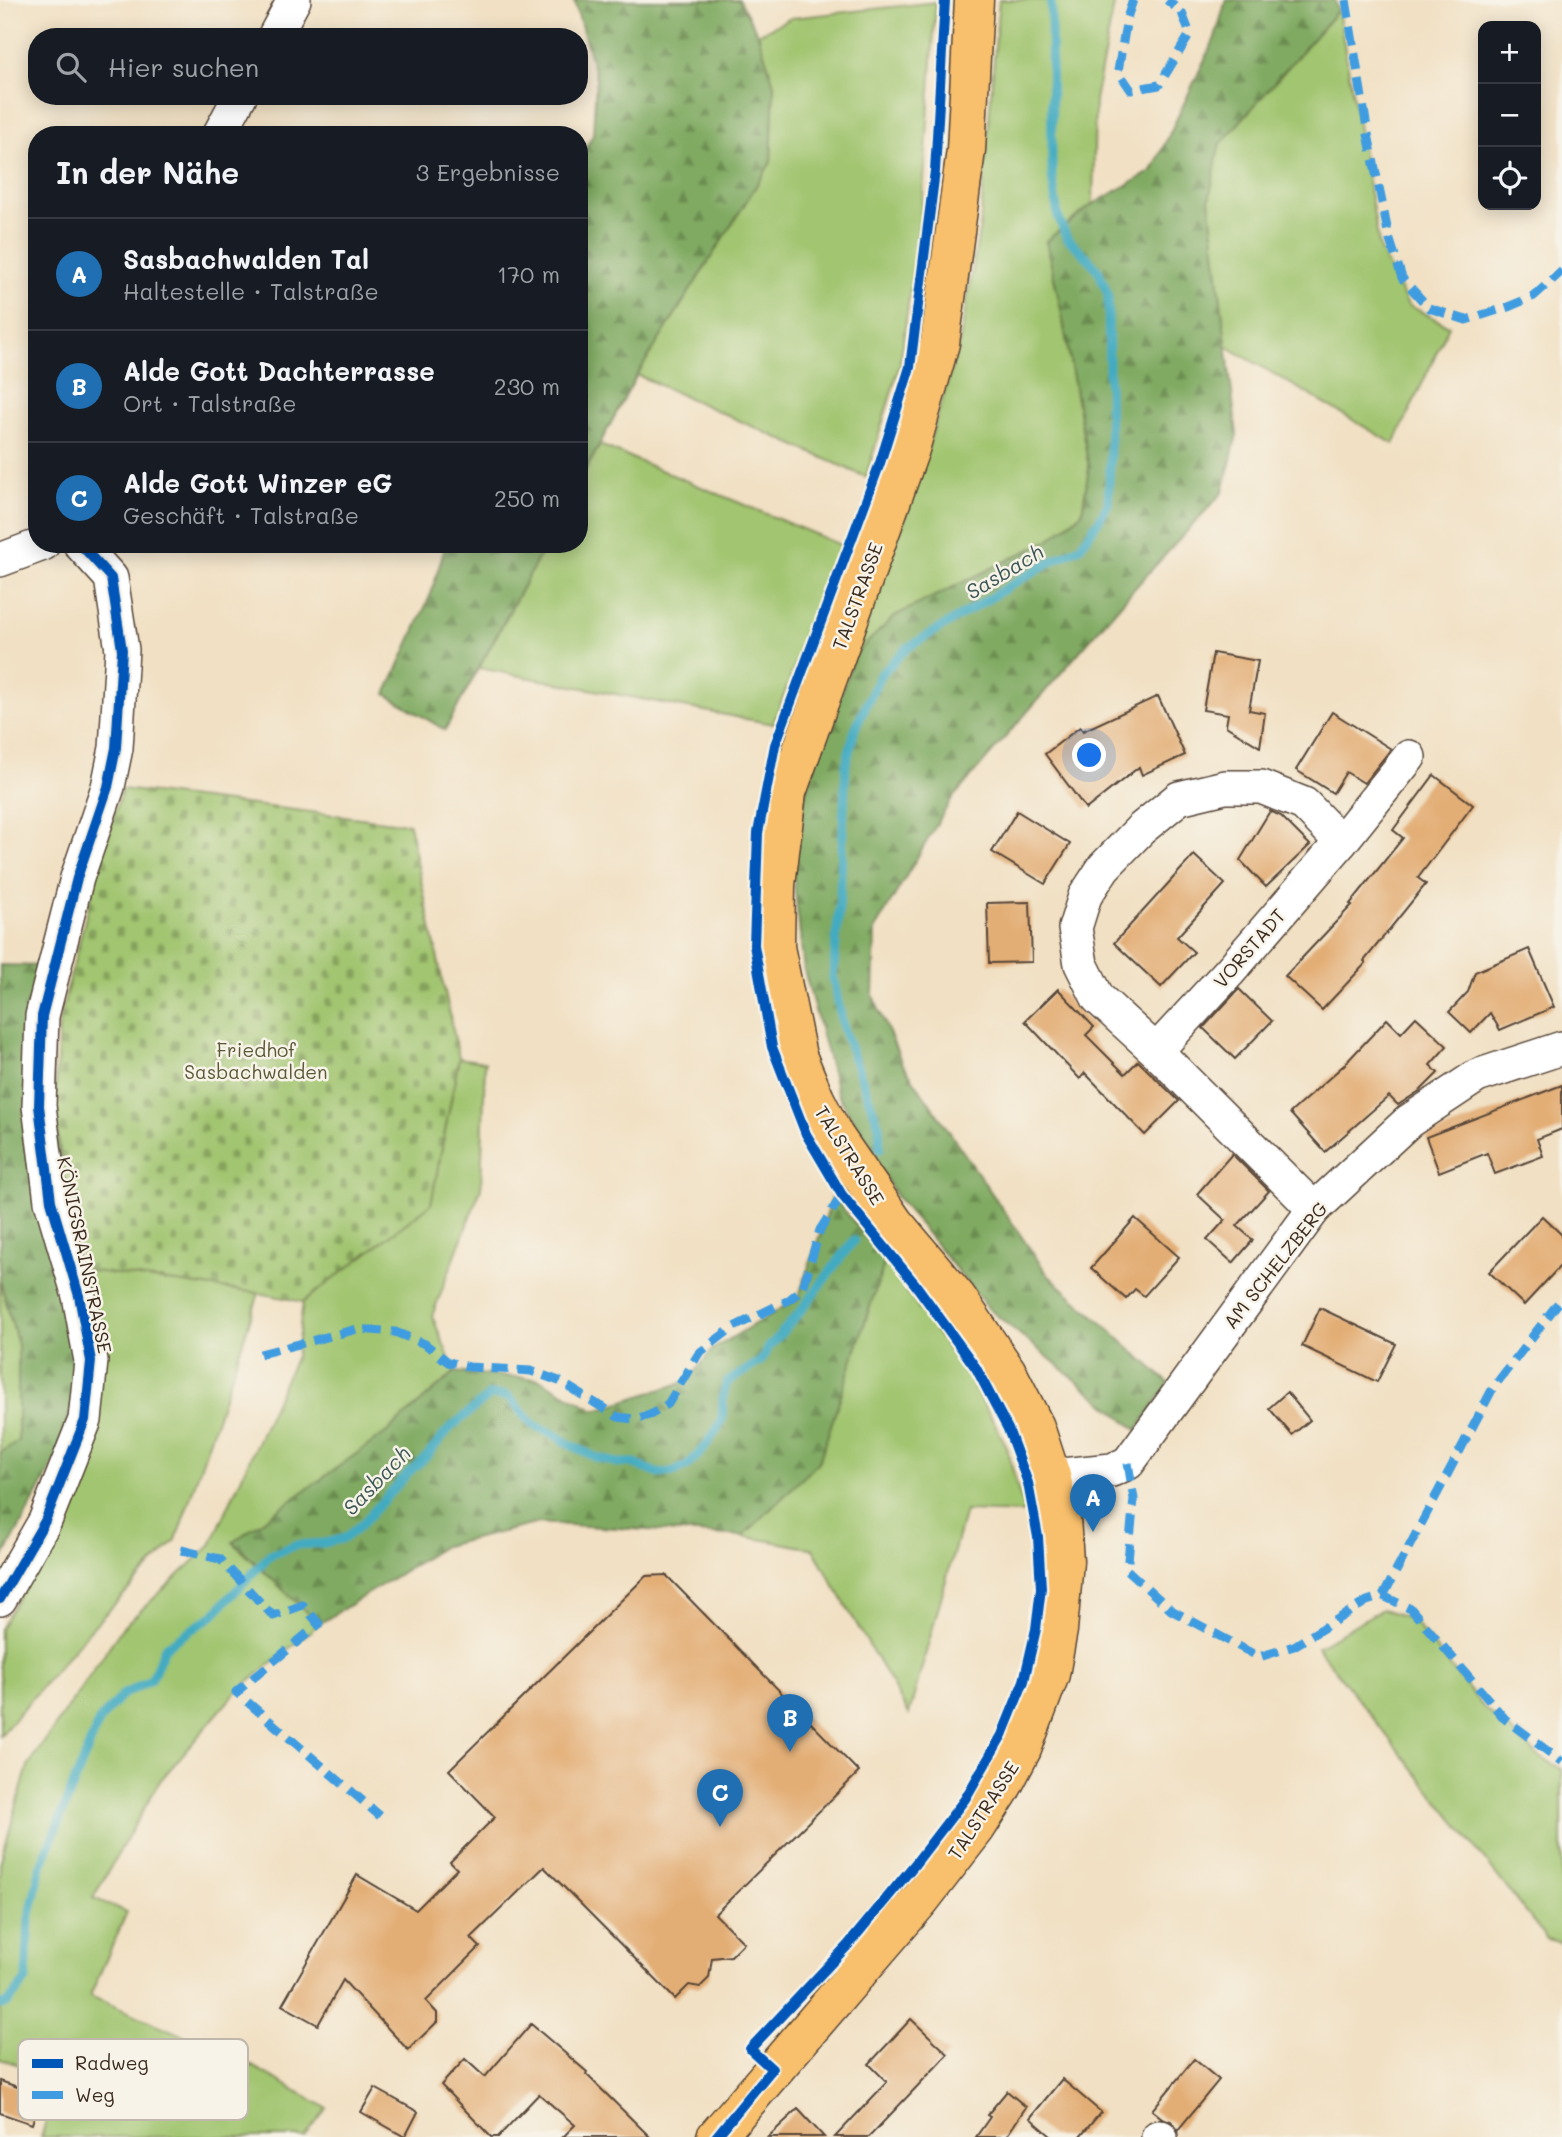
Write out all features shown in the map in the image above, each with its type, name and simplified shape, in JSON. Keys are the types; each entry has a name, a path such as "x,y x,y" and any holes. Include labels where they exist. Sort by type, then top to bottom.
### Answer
{"main road":[{"name":"TALSTRASSE","path":"716,2137 920,1900 976,1828 1002,1789 1022,1749 1050,1674 1058,1630 1063,1561 1061,1518 1035,1427 1007,1372 957,1298 894,1223 834,1136 797,1056 775,947 776,885 787,792 909,449 940,343 966,149 974,0"}],"street":[{"path":"279,28 294,0"},
{"path":"224,126 235,105"},
{"path":"0,560 28,550"},
{"name":"KÖNIGSRAINSTRASSE","path":"0,1599 45,1521 85,1420 91,1361 79,1296 51,1201 39,1106 42,1016 77,878 108,787 116,748 122,650 111,578 88,553"},
{"name":"VORSTADT","path":"1156,1051 1230,971 1341,842 1409,757"},
{"path":"1314,1209 1156,1051 1098,998 1081,964 1075,928 1086,896 1104,867 1141,829 1179,798 1225,787 1261,787 1304,804 1341,842"},
{"name":"AM SCHELZBERG","path":"1051,1476 1112,1470 1128,1463 1314,1209 1409,1122 1477,1076 1562,1048"}],"green space":[{"path":"574,0 739,0 758,34 774,85 771,162 637,375 588,465 588,144 593,134 596,78 588,50 588,28 582,28"},
{"path":"999,0 1115,0 1095,100 1093,204 1046,241 1089,468 1082,513 1049,540 855,654 916,488 960,340 980,226"},
{"path":"1226,0 1335,0 1338,10 1219,146 1209,200 1237,435 1223,492 1132,591 951,800 875,929 873,996 902,1063 1048,1275 1169,1383 1137,1430 989,1309 896,1196 838,1094 804,970 793,873 804,796 855,654 896,615 1049,540 1082,513 1089,468 1046,241 1093,204 1152,171 1215,38"},
{"path":"936,2 923,196 900,364 866,477 637,375 771,162 774,85 758,34 791,18"},
{"path":"1338,10 1380,250 1408,305 1449,326 1394,444 1226,346 1209,200 1219,145"},
{"path":"600,445 841,545 773,724 479,668 541,553 588,553 588,466"},
{"path":"443,553 541,553 445,730 386,694 431,594"},
{"name":"Friedhof Sasbachwalden","path":"122,789 409,824 459,1058 431,1204 303,1302 259,1293 86,1270 67,1207 55,1112 59,1022 94,884"},
{"path":"0,965 45,966 76,1382 62,1448 0,1564 0,1453 18,1441 18,1345 0,1280"},
{"path":"459,1058 485,1062 481,1188 432,1316 455,1372 387,1432 234,1543 319,1624 236,1692 159,1782 93,1898 127,1912 90,1996 191,2039 18,2039 18,2064 0,2059 0,1864 28,1766 122,1628 211,1545 296,1356 303,1302 431,1204"},
{"path":"833,1196 885,1261 819,1462 743,1536 539,1523 444,1546 319,1624 233,1542 387,1432 455,1372 539,1379 595,1410 688,1381 713,1349 798,1298"},
{"path":"885,1261 971,1381 1005,1443 1025,1513 965,1511 909,1714 813,1549 743,1536 819,1461"},
{"path":"86,1270 259,1293 176,1540 88,1632 0,1736 0,1629 71,1508 98,1416"},
{"path":"0,1280 18,1345 18,1441 0,1453"},
{"path":"1382,1609 1412,1619 1484,1708 1541,1758 1562,1769 1562,1943 1547,1939 1317,1647"},
{"path":"248,2064 327,2108 305,2137 41,2137 46,2120 248,2120"}],"building":[{"path":"1213,653 1258,661 1249,710 1265,713 1260,747 1226,726 1228,714 1203,710"},
{"path":"1158,696 1185,755 1142,775 1139,767 1086,809 1045,754 1080,727 1083,731"},
{"path":"1332,712 1391,749 1364,783 1346,772 1333,793 1296,770"},
{"path":"1434,775 1473,805 1418,878 1426,884 1364,961 1366,963 1322,1010 1285,976 1352,905 1350,904 1403,838 1393,830"},
{"path":"1017,811 1070,844 1045,884 992,852"},
{"path":"1270,811 1281,816 1310,845 1266,887 1240,860"},
{"path":"1194,855 1225,884 1177,937 1194,952 1161,987 1114,943"},
{"path":"1030,902 1032,962 989,963 987,903"},
{"path":"1529,949 1554,1007 1500,1030 1490,1013 1471,1033 1449,1012 1468,992 1475,972"},
{"path":"1058,989 1094,1027 1086,1035 1125,1074 1138,1061 1179,1101 1145,1135 1085,1073 1080,1079 1025,1021"},
{"path":"1239,989 1272,1021 1235,1059 1203,1028"},
{"path":"1416,1017 1447,1046 1430,1065 1438,1073 1421,1090 1398,1105 1389,1096 1325,1152 1290,1113 1344,1065 1387,1019 1401,1033"},
{"path":"1562,1085 1562,1129 1537,1139 1543,1156 1495,1174 1487,1153 1439,1172 1426,1137"},
{"path":"1232,1154 1269,1191 1237,1226 1253,1240 1233,1263 1207,1240 1225,1220 1197,1194"},
{"path":"1542,1216 1562,1235 1562,1264 1524,1305 1489,1272"},
{"path":"1135,1218 1179,1257 1144,1296 1135,1289 1126,1299 1091,1268"},
{"path":"1320,1308 1396,1344 1377,1382 1302,1346"},
{"path":"1287,1392 1310,1420 1292,1435 1269,1408"},
{"path":"666,1575 859,1772 715,1914 744,1943 731,1956 712,1958 709,1978 700,1987 689,1985 675,1999 544,1867 471,1938 480,1947 426,2001 437,2013 437,2022 408,2050 343,1980 318,2025 282,2005 357,1875 416,1910 457,1869 450,1862 495,1817 449,1770 646,1576"},
{"path":"911,2019 948,2054 869,2137 835,2137 887,2082 869,2064"},
{"path":"531,2024 587,2072 586,2074 650,2137 563,2137 575,2125 539,2094 498,2137 491,2137 441,2085 465,2059 485,2077"},
{"path":"1194,2059 1219,2080 1178,2130 1171,2121 1152,2110"},
{"path":"1062,2079 1101,2112 1080,2137 1052,2137 1030,2118"},
{"path":"0,2081 18,2087 18,2119 0,2113"},
{"path":"375,2088 418,2112 405,2137 361,2112"},
{"path":"1007,2091 1026,2107 1006,2137 976,2137 990,2117 987,2115"},
{"path":"798,2109 824,2137 768,2137"}],"waterway":[{"name":"Sasbach","path":"880,1149 879,1126 844,1031 833,977 846,764 855,729 880,675 907,648 1043,566 1080,547 1108,504 1108,295 1099,272 1067,238 1058,217 1052,176 1051,0"},
{"name":"Sasbach","path":"0,2005 7,2004 26,1980 29,1919 41,1866 99,1721 122,1695 151,1680 165,1647 212,1616 270,1555 296,1545 325,1543 345,1538 362,1524 427,1456 449,1429 490,1395 508,1396 534,1426 595,1457 617,1463 632,1463 659,1474 687,1466 702,1451 722,1419 727,1382 761,1361 769,1347 799,1313 854,1240"}],"marked path":[{"path":"1133,0 1127,18 1118,71 1131,90 1159,85 1190,34 1182,13 1167,0"},
{"path":"1346,0 1368,134 1389,237 1402,278 1429,308 1466,320 1534,296 1562,271"},
{"path":"260,1354 357,1329 395,1332 425,1344 448,1362 469,1367 531,1371 559,1381 618,1417 634,1419 650,1415 668,1404 699,1353 732,1328 789,1300 803,1288 820,1230 842,1195"},
{"path":"1383,1596 1493,1388 1562,1298"},
{"path":"1128,1463 1134,1499 1127,1570 1171,1610 1259,1657 1294,1646 1367,1601 1383,1596 1411,1609 1505,1719 1562,1762"},
{"path":"181,1550 220,1559 273,1616 303,1605 319,1624 236,1692 380,1816"}],"cycle path":[{"path":"716,2137 772,2069 750,2049 848,1945 965,1799 1002,1735 1024,1681 1036,1629 1041,1588 1038,1537 1028,1483 1008,1429 976,1368 915,1284 842,1195 806,1134 772,1047 754,945 758,833 775,745 880,463 910,367 935,171 945,0"},
{"path":"0,1599 45,1521 85,1420 91,1361 79,1296 51,1201 39,1106 42,1016 77,878 108,787 116,748 122,650 111,578 88,553"}],"place":[{"name":"Sasbachwalden Tal","path":"1093,1532"},
{"name":"Alde Gott Dachterrasse","path":"790,1752"},
{"name":"Alde Gott Winzer eG","path":"720,1827"}]}
